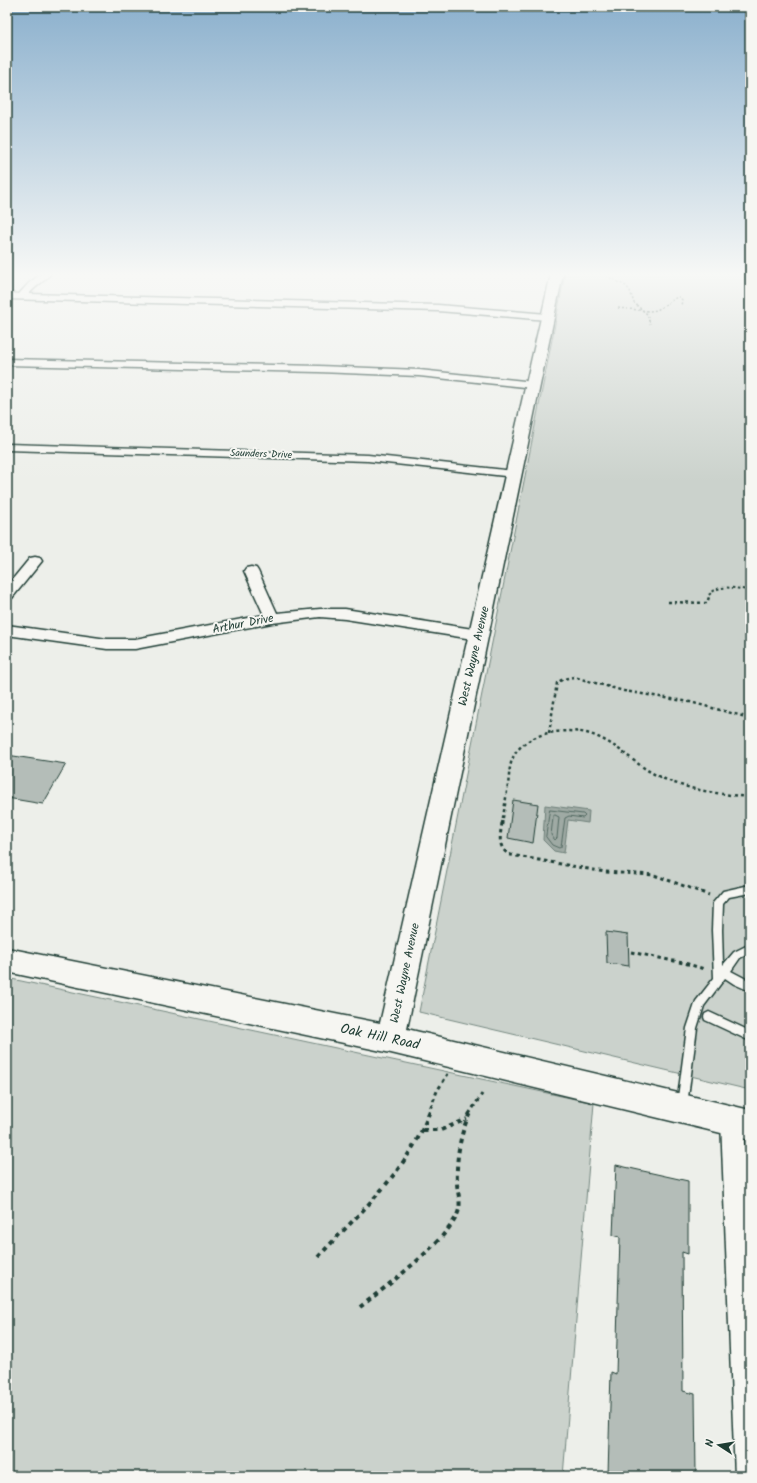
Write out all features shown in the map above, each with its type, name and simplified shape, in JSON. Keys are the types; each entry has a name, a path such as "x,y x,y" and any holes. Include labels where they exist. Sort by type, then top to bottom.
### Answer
{"street":[{"name":"West Wayne Avenue","path":"391,1038 534,385 541,343"},
{"path":"7,362 319,369 419,373 534,385"},
{"name":"Saunders Drive","path":"7,447 368,458 514,474"},
{"path":"7,595 36,561"},
{"path":"251,571 272,618"},
{"name":"Arthur Drive","path":"7,630 107,644 135,644 272,618 320,613 345,614 479,635"},
{"name":"Oak Hill Road","path":"7,960 391,1038 741,1123"},
{"path":"741,1123 749,1476"}],"lane":[{"path":"721,975 717,930 718,903 726,894 750,889"},
{"path":"682,1108 692,1028 700,1004 736,955 750,948"},
{"path":"721,975 750,986"},
{"path":"709,1017 750,1036"}],"path":[{"path":"668,602 707,603 708,595 713,590 720,588 750,590"},
{"path":"549,733 557,683 563,679 574,677 624,691 690,702 750,718"},
{"path":"708,895 654,875 605,872 514,856 502,849 500,841 512,761 516,754 528,741 549,733 576,731 591,734 642,766 670,781 705,792 750,797"},
{"path":"631,952 688,964 704,969"},
{"path":"318,1257 383,1188 404,1161 423,1130 437,1089 451,1070 454,1054"},
{"path":"360,1307 430,1247 452,1226 458,1214 460,1200 457,1182 459,1159 467,1119 482,1094"},
{"path":"423,1130 441,1130 467,1119"}],"shaded area":[{"path":"551,343 750,343 750,1090 419,1012"},
{"path":"7,978 594,1103 563,1476 7,1476"}],"water":[{"path":"545,805 589,811 588,823 568,820 564,853 554,851 543,840"}],"building":[{"path":"7,755 66,764 43,804 7,798"},
{"path":"513,800 538,804 533,843 508,838"},
{"path":"606,932 628,935 629,966 607,963"},
{"path":"616,1165 688,1181 688,1254 682,1252 683,1391 695,1394 696,1476 615,1476 608,1474 611,1372 616,1374 620,1237 613,1235"}]}
